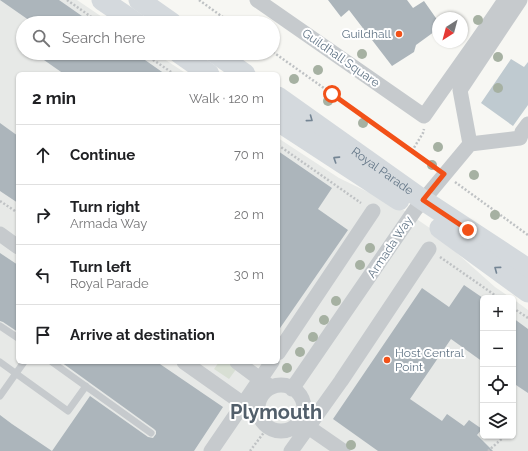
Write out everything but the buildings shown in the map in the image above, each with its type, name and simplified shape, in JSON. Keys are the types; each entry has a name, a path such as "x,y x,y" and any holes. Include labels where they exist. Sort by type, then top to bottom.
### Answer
{"street":[{"path":"102,0 126,16"},
{"path":"140,0 162,16"},
{"name":"Guildhall Square","path":"257,0 424,116"},
{"path":"424,116 483,34 505,0"},
{"path":"520,0 460,90 470,144 520,138 522,132 528,124"},
{"path":"189,60 207,72"},
{"path":"225,60 242,72"},
{"name":"Royal Parade","path":"280,99 419,205 490,264 528,292"},
{"name":"Royal Parade","path":"280,122 528,269"},
{"name":"Armada Way","path":"292,389 419,205 470,144"},
{"path":"280,350 373,211"},
{"path":"0,234 16,246"},
{"path":"290,451 304,424 342,381 428,249"},
{"path":"187,364 244,404 263,421 278,431 304,424"},
{"path":"240,364 266,383 289,387 296,391 301,398 303,406 304,424 343,451"},
{"path":"263,421 258,410 259,402 262,395 267,390 266,383 271,364"},
{"path":"211,451 244,404 266,383"}],"lane":[{"path":"0,326 16,337"},
{"path":"0,362 68,411 86,386"},
{"path":"0,396 23,364"},
{"path":"55,364 151,433"}],"path":[{"path":"67,0 90,16"},
{"path":"199,0 221,16"},
{"path":"280,57 528,235"},
{"path":"153,60 171,72"},
{"path":"412,151 424,133 424,116"},
{"path":"280,146 328,180"},
{"path":"0,201 16,212"},
{"path":"428,249 495,295"},
{"path":"516,310 528,318"},
{"path":"250,451 263,421"},
{"path":"488,451 502,439"}],"shaded area":[{"path":"0,0 77,0 101,16 16,16 16,60 166,60 184,72 16,72 16,364 280,364 280,139 339,178 368,192 380,194 443,237 449,246 495,287 507,295 480,295 480,439 516,439 516,301 528,310 528,451 0,451"},
{"path":"511,59 524,67 528,62 528,105 513,126 481,103"},
{"path":"218,364 232,364 237,368 229,379 214,369"}],"place":[{"name":"Guildhall","path":"399,34"},
{"name":"Host Central Point","path":"387,360"}],"district":[{"name":"Plymouth","path":"276,412"}],"route":[{"path":"332,94 444,174 423,200 468,230"}]}
